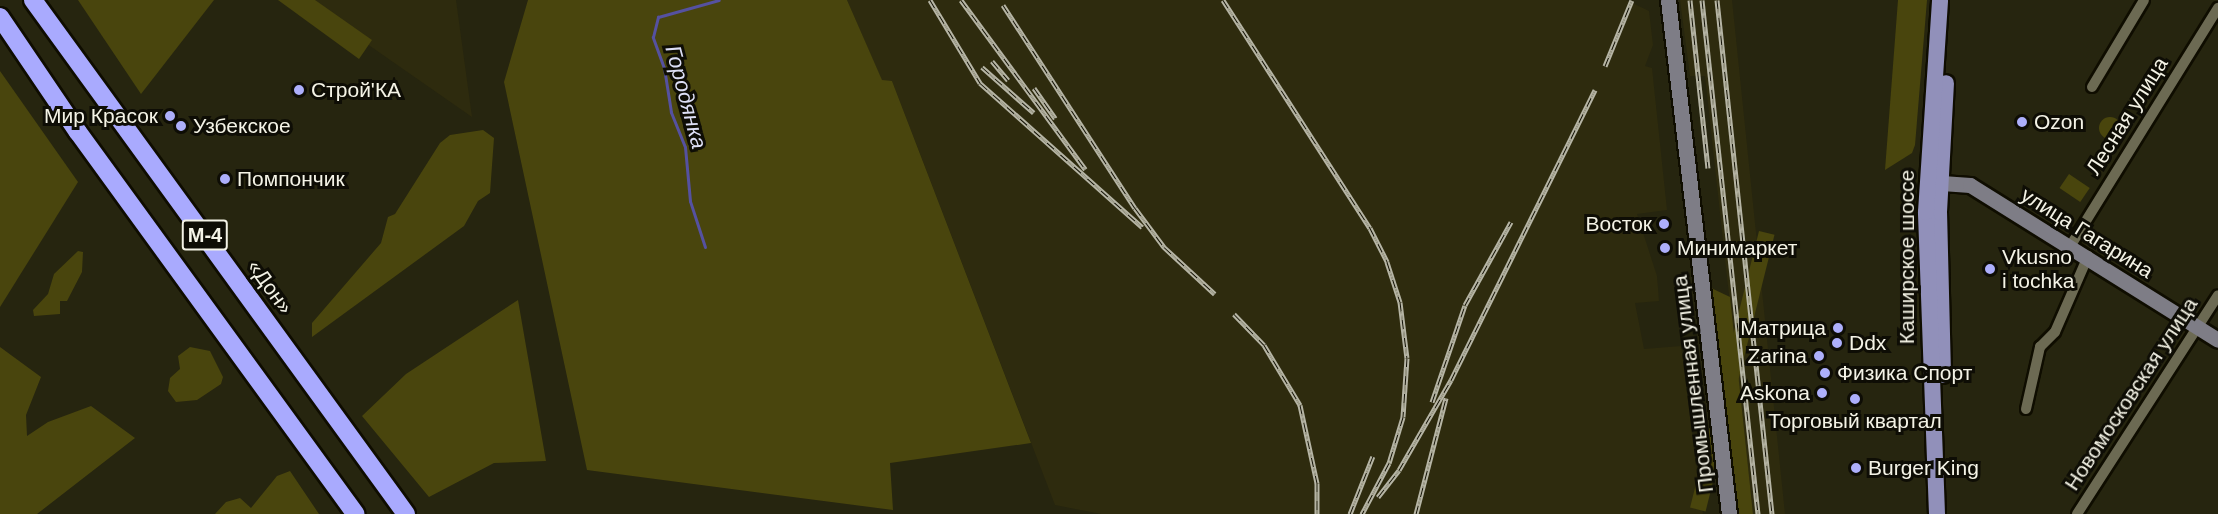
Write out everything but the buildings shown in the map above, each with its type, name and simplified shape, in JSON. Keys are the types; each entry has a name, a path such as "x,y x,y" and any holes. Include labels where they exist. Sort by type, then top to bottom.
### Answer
{"highway":[{"name":"«Дон»","path":"33,0 406,514"},
{"name":"М-4","path":"0,17 78,132 356,514"}],"main road":[{"name":"Каширское шоссе","path":"1940,0 1934,182 1948,514"},
{"name":"Каширское шоссе","path":"1937,514 1927,279 1951,0"}],"street":[{"name":"Промышленная улица","path":"1668,0 1729,514"},
{"path":"2092,87 2144,0"},
{"name":"Лесная улица","path":"2072,245 2218,8"},
{"name":"улица Гагарина","path":"1934,182 1970,185 2072,245 2218,339"},
{"path":"2026,409 2040,347 2055,332 2088,256"},
{"name":"Новомосковская улица","path":"2077,514 2218,295"}],"shaded area":[{"path":"78,0 214,0 141,94"},
{"path":"278,0 315,0 372,40 359,59"},
{"path":"304,0 456,0 472,117"},
{"path":"528,0 847,0 882,80 892,81 1031,443 890,463 893,510 587,470 504,82"},
{"path":"847,0 1626,0 1649,11 1653,45 1645,66 1652,68 1667,210 1637,214 1657,276 1659,301 1635,303 1644,349 1681,346 1703,514 1101,514 1055,505 892,81 882,81"},
{"path":"1680,0 1732,0 1785,514 1753,514 1705,76 1690,76"},
{"path":"1898,0 1927,0 1915,145 1912,153 1885,170"},
{"path":"0,71 78,182 0,307"},
{"path":"2110,117 2118,120 2121,128 2118,136 2110,139 2102,136 2099,128 2102,120"},
{"path":"483,130 494,138 490,193 478,201 464,226 312,337 312,323 381,243 388,217 395,214 440,143 450,135"},
{"path":"2069,174 2090,188 2080,202 2059,188"},
{"path":"1759,231 1775,235 1706,511 1690,508"},
{"path":"78,251 83,252 82,272 67,301 60,301 60,314 34,316 33,310 48,294 54,274"},
{"path":"1709,287 1730,297 1753,514 1731,514"},
{"path":"518,300 546,461 494,463 429,497 362,416 406,374"},
{"path":"0,347 41,377 26,415 27,436 48,422 91,406 135,438 37,514 0,514"},
{"path":"190,347 210,351 223,377 221,384 197,400 176,402 168,391 170,378 180,369 178,356"},
{"path":"290,471 319,514 215,514 226,502 240,498 251,508 277,476"}],"waterway":[{"name":"Городянка","path":"705,247 690,201 685,147 671,112 664,68 653,37 658,17 719,0"}],"railway":[{"path":"930,0 980,83 1142,227"},
{"path":"961,0 1085,169"},
{"path":"1223,0 1370,228 1387,262 1400,302 1407,358 1403,417 1389,463 1362,514"},
{"path":"1605,66 1632,0"},
{"path":"1690,0 1708,168"},
{"path":"1702,0 1758,514"},
{"path":"1717,0 1772,514"},
{"path":"1003,5 1135,208 1164,247 1215,294"},
{"path":"992,61 1008,80"},
{"path":"982,67 1034,113"},
{"path":"1034,88 1055,118"},
{"path":"1378,497 1399,470 1451,380 1595,90"},
{"path":"1432,402 1465,305 1511,222"},
{"path":"1234,314 1264,345 1300,405 1317,483 1317,514"},
{"path":"1416,514 1446,398"},
{"path":"1350,514 1373,456"}],"place":[{"name":"Строй'КА","path":"299,90"},
{"name":"Мир Красок","path":"170,116"},
{"name":"Ozon","path":"2022,122"},
{"name":"Узбекское","path":"181,126"},
{"name":"Помпончик","path":"225,179"},
{"name":"Восток","path":"1664,224"},
{"name":"Минимаркет","path":"1665,248"},
{"name":"Vkusno i tochka","path":"1990,269"},
{"name":"Матрица","path":"1838,328"},
{"name":"Ddx","path":"1837,343"},
{"name":"Zarina","path":"1819,356"},
{"name":"Физика Спорт","path":"1825,373"},
{"name":"Askona","path":"1822,393"},
{"name":"Торговый квартал","path":"1855,399"},
{"name":"Burger King","path":"1856,468"}]}
